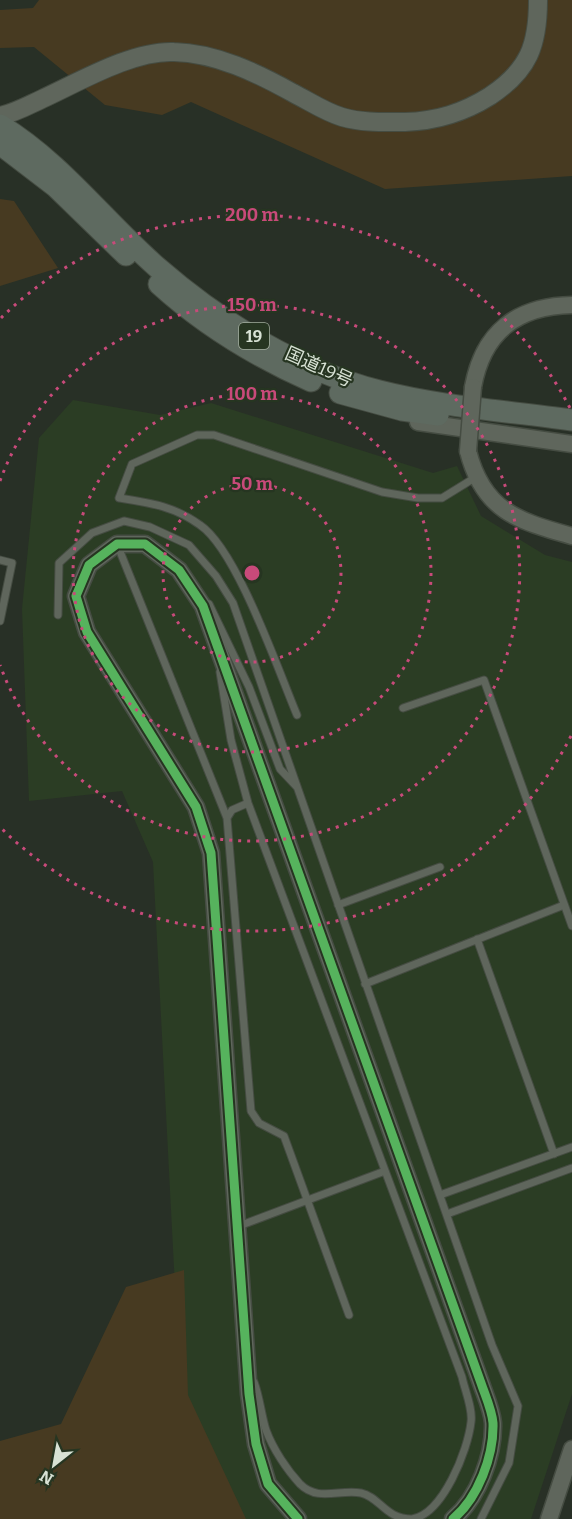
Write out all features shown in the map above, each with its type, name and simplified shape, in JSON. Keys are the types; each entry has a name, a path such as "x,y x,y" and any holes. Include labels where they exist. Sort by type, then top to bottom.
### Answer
{"highway":[{"name":"国道19号","path":"0,125 25,140 75,184 158,268 234,325 305,364 380,391 572,420"},
{"name":"国道19号","path":"0,144 56,187 93,225 181,304 235,343 283,369 333,391 402,411 572,434"}],"main road":[{"path":"0,116 28,106 128,61 151,54 173,52 204,56 249,70 322,109 357,121 423,121 445,118 484,100 522,69 538,29 538,0"},
{"path":"0,105 28,106"},
{"path":"25,140 20,123 22,113 28,106"}],"street":[{"path":"572,305 545,306 532,310 507,324 485,351 476,387 472,451 479,476 493,501 514,518 572,536"},
{"path":"476,387 490,354 503,337 534,317 552,311 572,311"},
{"path":"402,411 414,421 572,444"},
{"path":"541,416 550,413 572,413"},
{"path":"479,476 507,505 538,519 572,528"},
{"path":"298,1519 268,1484 256,1444 247,1365 211,853 196,807 87,632 76,596 89,565 117,544 145,544 179,570 203,606 482,1383 493,1422 487,1464 465,1509 453,1519"},
{"path":"549,1519 572,1449"}],"lane":[{"path":"297,715 234,566 202,526 165,505 119,498 132,464 197,435 214,435 382,492 418,498 442,498 479,476"},
{"path":"58,615 59,563 92,532 124,521 150,527 189,545 216,576 233,603 492,1345 518,1406 509,1463 481,1519"},
{"path":"117,544 228,818 251,1112 259,1123 284,1136 350,1315"},
{"path":"0,560 12,563 0,621"},
{"path":"179,570 199,589 213,610 249,687 280,769 297,787"},
{"path":"213,634 231,740 248,802 462,1377 472,1420 462,1461 427,1512 411,1519 392,1517 365,1494 351,1491 319,1496 302,1486 285,1465 266,1430 260,1397 247,1365"},
{"path":"403,708 484,680 572,926"},
{"path":"228,818 232,810 248,802"},
{"path":"338,905 440,867"},
{"path":"365,984 564,905"},
{"path":"477,939 554,1154"},
{"path":"440,1195 572,1147"},
{"path":"447,1214 572,1168"},
{"path":"237,1227 385,1171"}],"shaded area":[{"path":"39,0 572,0 572,176 385,189 191,102 162,115 105,105 34,47 0,48 0,10 33,8"},
{"path":"0,199 14,201 58,268 0,286"},
{"path":"73,400 160,415 211,403 433,473 457,466 481,516 545,555 572,562 572,1394 531,1519 226,1519 181,1403 153,862 122,791 29,801 22,609 39,438"},
{"path":"184,1270 188,1395 246,1519 0,1519 0,1441 61,1424 126,1287"}],"cycle path":[{"path":"298,1519 268,1484 256,1444 249,1394 211,853 196,807 87,632 76,596 89,565 117,544 145,544 179,570 203,606 488,1403 493,1423 493,1436 483,1476 470,1500 453,1519"}]}
